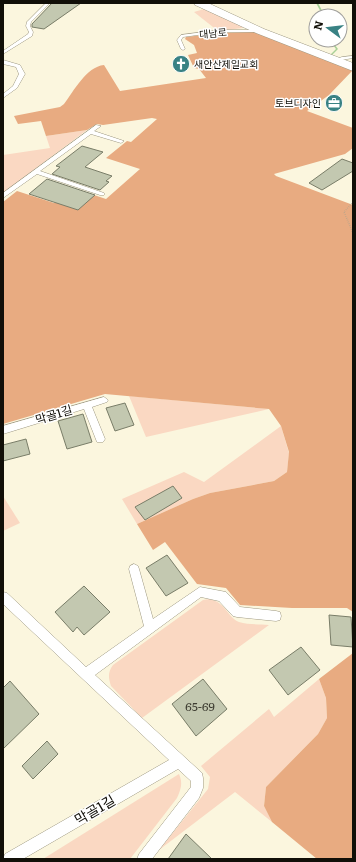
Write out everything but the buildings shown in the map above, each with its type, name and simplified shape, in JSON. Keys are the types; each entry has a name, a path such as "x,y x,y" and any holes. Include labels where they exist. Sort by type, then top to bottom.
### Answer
{"street":[{"name":"대남로","path":"199,3 260,31 353,68"}],"lane":[{"path":"3,53 30,35 31,32 28,26 29,22 48,3"},
{"name":"대남로","path":"183,49 179,40 181,36 219,31 260,31"},
{"path":"335,60 353,57"},
{"path":"3,62 18,66 22,74 18,84 3,96"},
{"path":"3,196 98,126"},
{"path":"90,132 121,141"},
{"path":"36,172 102,194"},
{"name":"막골1길","path":"3,430 104,400"},
{"path":"87,405 100,439"},
{"path":"134,569 150,628"},
{"path":"86,674 200,592 222,596 237,612 276,616"},
{"path":"3,597 197,778 197,788 144,859"},
{"name":"막골1길","path":"10,859 180,761"}],"path":[{"path":"353,202 344,212 353,233"}],"shaded area":[{"path":"204,9 242,26 243,28 218,31 194,12"},
{"path":"257,32 353,70 329,95 307,111 353,128 353,148 345,154 274,174 353,205 353,612 347,608 292,608 240,605 226,588 197,584 165,542 153,550 137,524 210,493 274,481 287,472 289,452 281,426 269,409 105,394 3,424 3,202 17,191 54,203 94,195 106,199 140,169 106,158 127,141 131,142 157,119 152,118 103,125 97,124 87,130 46,136 41,121 18,124 14,116 60,107 64,104 76,86 86,75 92,70 104,65 120,91 206,78 199,69 194,68 188,55 197,53 194,45 185,39 186,37 220,33"},
{"path":"87,130 3,193 3,155 50,148 46,136"},
{"path":"129,396 269,409 146,437"},
{"path":"281,426 289,453 287,472 274,481 210,493 137,524 122,499 184,472 204,482"},
{"path":"3,496 20,523 3,531"},
{"path":"209,599 223,606 235,620 239,622 269,625 142,718 111,686 109,675 111,668 113,665 203,600"},
{"path":"353,653 353,859 317,859 272,822 264,806 266,787 318,734 327,718 326,698 319,679"},
{"path":"319,679 326,698 327,718 318,734 266,787 264,806 272,822 235,792 159,850 208,789 210,777 201,766 269,709 274,717"},
{"path":"179,774 181,786 177,798 130,859 43,859"}],"waterway":[{"path":"317,3 320,8"},
{"path":"331,55 337,49 336,48"}],"place":[{"name":"새안산제일교회","path":"181,64"},
{"name":"토브디자인","path":"334,103"}]}
